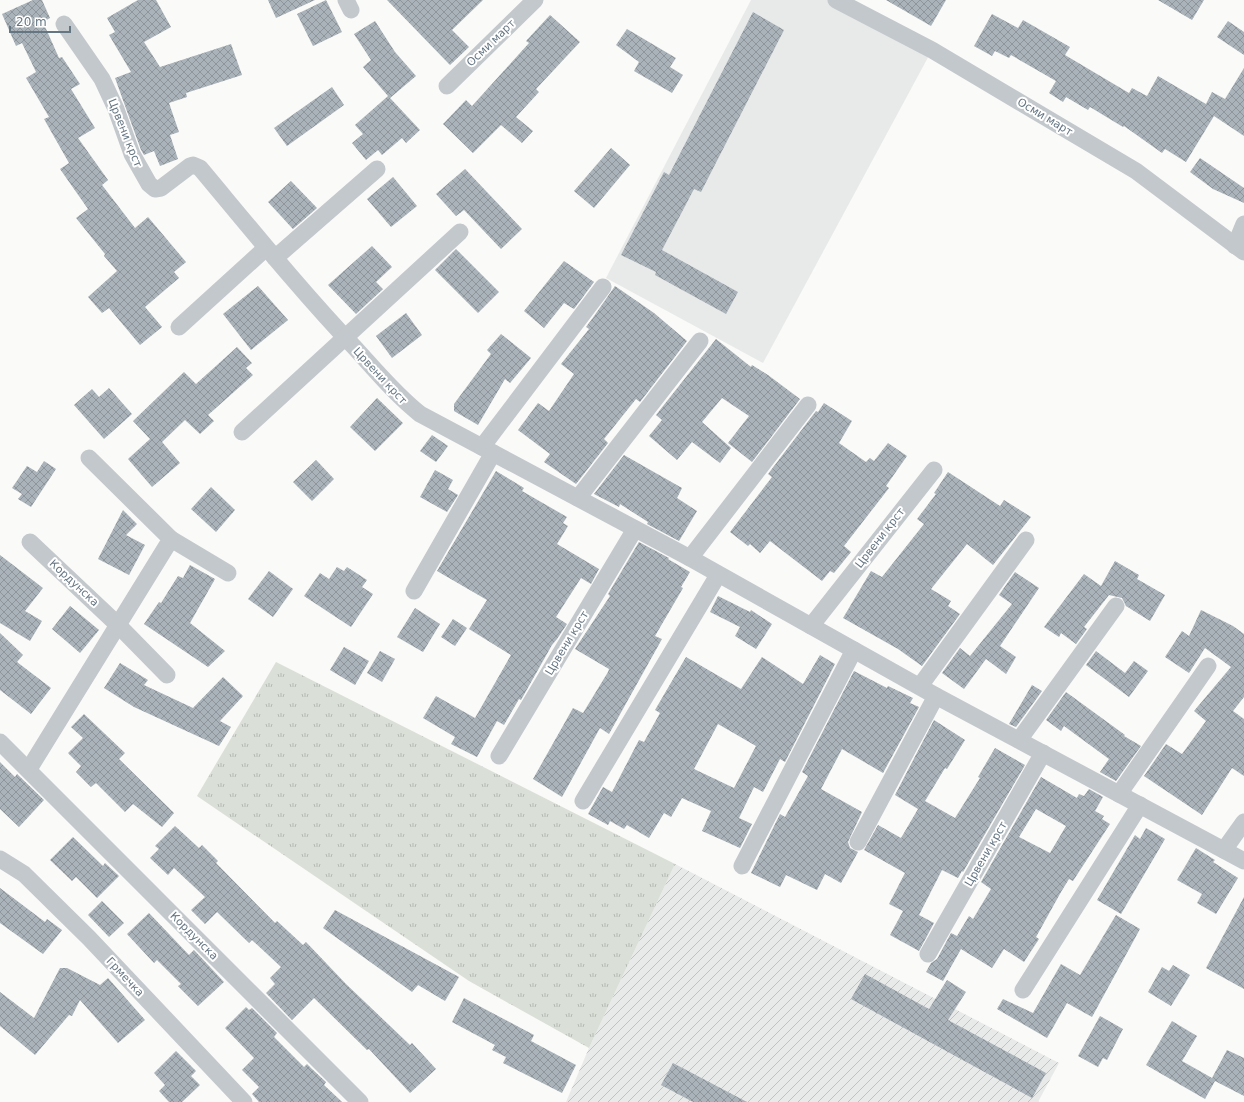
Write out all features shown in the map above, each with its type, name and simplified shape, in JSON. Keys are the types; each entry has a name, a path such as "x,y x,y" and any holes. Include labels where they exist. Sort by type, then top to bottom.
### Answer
{"street":[{"name":"Осми март","path":"447,86 535,0"},
{"name":"Осми март","path":"836,0 932,50 1136,171 1240,249"},
{"name":"Црвени крст","path":"64,24 102,79 116,109 132,154 149,184 155,189 161,188 187,168 193,165 200,168 271,253 344,336 407,404 420,414 690,558 936,696 1244,861"},
{"path":"179,327 377,169"},
{"path":"1240,249 1244,224"},
{"path":"242,432 344,336 460,232"},
{"path":"414,591 487,450 603,287"},
{"path":"578,498 700,341"},
{"path":"690,558 808,405"},
{"path":"89,458 171,539 228,573"},
{"name":"Црвени крст","path":"811,626 934,470"},
{"name":"Црвени крст","path":"499,756 635,529"},
{"path":"29,769 171,539"},
{"path":"920,686 1026,540"},
{"name":"Кордунска","path":"30,542 118,625 167,675"},
{"path":"583,801 718,575"},
{"path":"1020,740 1116,606"},
{"path":"742,866 854,650"},
{"path":"1119,794 1208,666"},
{"path":"858,842 936,696"},
{"name":"Кордунска","path":"0,742 29,769 360,1102"},
{"name":"Црвени крст","path":"928,954 1043,753"},
{"path":"1023,990 1140,805"},
{"path":"1224,850 1244,822"},
{"name":"Грмечка","path":"0,859 24,874 89,938 244,1102"}],"shaded area":[{"path":"751,0 836,0 932,50 763,363 606,278"},
{"path":"675,864 1059,1063 1038,1102 566,1102 589,1048"}],"green space":[{"path":"276,662 675,864 589,1048 469,981 197,796"}],"building":[{"path":"33,0 42,0 50,18 43,22 59,58 62,57 80,84 71,89 95,128 78,138 108,180 102,185 135,228 148,217 186,262 174,272 179,278 145,307 162,327 140,345 109,308 102,313 88,297 117,271 76,218 88,209 60,169 69,163 44,119 49,117 26,78 36,72 22,43 16,46 2,14"},
{"path":"138,0 156,0 171,27 144,42 160,67 231,44 242,75 186,93 187,97 169,103 179,132 170,135 178,159 160,166 154,151 144,155 141,150 115,78 131,72 109,35 115,32 107,18"},
{"path":"268,0 315,0 276,18"},
{"path":"326,0 342,32 313,46 297,14"},
{"path":"387,0 483,0 452,30 469,47 450,65"},
{"path":"886,0 946,0 931,26"},
{"path":"1158,0 1204,0 1192,20"},
{"path":"753,12 784,30 701,192 694,189 662,250 738,292 726,314 655,275 656,272 621,255 664,172 669,175"},
{"path":"992,14 1018,28 1023,20 1070,47 1065,55 1129,93 1132,88 1147,96 1158,76 1206,104 1212,92 1225,99 1244,68 1244,136 1214,116 1186,162 1165,149 1162,153 1124,126 1123,127 1090,107 1088,110 1066,97 1063,102 1049,93 1056,81 1011,55 1009,58 995,51 992,56 974,46"},
{"path":"550,15 580,42 536,89 539,92 516,117 533,131 522,143 501,125 473,153 443,124 466,100 472,106 529,43 526,41"},
{"path":"375,21 395,52 416,76 390,98 420,130 406,143 402,138 382,155 378,150 366,160 352,143 363,134 355,125 388,96 363,67 371,60 354,34"},
{"path":"1228,21 1244,32 1244,55 1217,37"},
{"path":"627,29 676,58 670,67 683,75 672,93 634,71 639,62 616,45"},
{"path":"332,87 344,105 287,146 274,128"},
{"path":"611,148 630,165 594,208 574,191"},
{"path":"1200,158 1244,188 1244,203 1213,189 1190,172"},
{"path":"465,169 522,229 501,249 464,210 456,216 436,194"},
{"path":"393,177 417,206 391,227 367,199"},
{"path":"291,181 317,208 293,229 268,202"},
{"path":"372,246 392,267 376,282 383,289 356,314 328,285"},
{"path":"456,249 499,292 478,313 435,270"},
{"path":"564,261 594,282 574,309 564,303 544,328 524,311"},
{"path":"258,286 288,320 251,350 223,314"},
{"path":"615,286 654,313 687,341 640,402 636,399 604,439 608,443 576,484 544,462 550,454 518,430 538,403 549,411 574,374 561,364 589,329 586,327"},
{"path":"406,313 422,335 392,358 376,336"},
{"path":"501,334 531,358 510,383 505,379 478,425 454,411 454,404 491,354 487,350"},
{"path":"716,339 751,367 752,365 768,375 800,399 752,462 728,443 749,416 722,398 702,422 731,448 720,463 692,442 677,460 649,436 662,420 656,415"},
{"path":"237,347 252,363 246,368 253,375 208,415 214,421 200,434 185,420 162,442 180,463 152,487 128,459 150,439 133,421 184,372 196,384"},
{"path":"109,388 132,414 104,439 74,405 92,389 99,397"},
{"path":"377,398 403,423 375,451 350,427"},
{"path":"824,403 852,421 839,443 866,462 870,458 874,461 888,443 907,456 886,486 889,488 844,546 851,552 834,573 830,571 822,581 770,541 760,553 750,544 748,546 730,532 772,477 768,474 816,411 818,412"},
{"path":"432,435 448,446 436,462 420,451"},
{"path":"624,455 682,488 677,498 697,511 679,541 647,524 648,522 620,504 619,507 594,494"},
{"path":"316,460 334,479 312,501 293,482"},
{"path":"44,461 56,469 31,507 18,499 22,494 12,488 27,466 37,472"},
{"path":"435,470 453,480 448,489 458,495 447,512 420,497"},
{"path":"496,471 524,488 522,491 567,517 563,523 568,526 557,544 599,569 591,584 581,578 556,617 567,624 552,645 521,700 519,699 504,725 497,721 477,757 451,744 455,737 423,718 436,696 475,718 511,655 469,629 487,600 437,571"},
{"path":"948,472 1000,506 1004,500 1031,517 993,565 967,544 931,589 951,601 948,606 960,614 922,666 898,649 843,618 871,571 882,577 924,524 917,519 936,494 934,493"},
{"path":"211,487 235,510 216,532 191,509"},
{"path":"123,510 137,524 126,535 145,545 129,575 98,559"},
{"path":"639,542 669,558 668,559 690,572 681,587 683,588 655,636 662,639 609,734 600,728 562,797 533,779 573,708 583,713 608,672 609,669 575,649 610,596 608,594"},
{"path":"0,555 43,588 25,611 42,621 30,641 0,623"},
{"path":"1115,561 1139,575 1137,579 1165,595 1150,621 1126,606 1122,598 1109,595 1084,627 1087,629 1076,644 1061,633 1059,637 1044,627 1084,574 1101,586"},
{"path":"190,565 215,579 190,623 225,651 208,667 144,624 159,602 161,603 178,576 183,578"},
{"path":"337,567 344,571 347,567 367,580 362,587 373,594 351,627 304,596 320,573 329,579"},
{"path":"269,571 293,589 273,617 248,599"},
{"path":"1015,572 1039,588 1000,646 1016,657 1006,674 986,659 964,689 942,673 960,648 970,656 1012,604 999,595"},
{"path":"718,596 750,612 751,610 772,624 756,649 735,636 740,627 710,612"},
{"path":"70,606 99,630 80,653 52,629"},
{"path":"415,608 440,624 423,652 397,637"},
{"path":"1201,610 1233,626 1244,634 1244,697 1233,711 1244,719 1244,776 1232,768 1202,815 1144,776 1166,744 1182,754 1206,721 1194,711 1231,667 1205,648 1189,673 1165,657 1182,631 1189,636"},
{"path":"453,619 467,628 455,646 441,637"},
{"path":"0,633 23,655 17,662 51,688 31,714 0,690"},
{"path":"344,647 369,661 355,685 330,670"},
{"path":"380,651 395,659 382,682 367,673"},
{"path":"1096,651 1125,673 1134,661 1148,671 1129,697 1086,665"},
{"path":"820,655 835,664 785,762 780,759 763,792 754,787 739,818 752,824 740,848 702,831 711,811 682,798 671,817 664,813 649,838 627,825 624,829 610,821 608,825 588,814 603,787 612,792 639,740 644,742 660,713 655,710 686,657 741,689 762,657 803,684","holes":["718,724 756,746 734,788 694,769"]},
{"path":"120,663 148,680 144,685 193,708 223,677 243,696 220,721 231,727 219,746 134,707 104,688"},
{"path":"854,671 887,688 888,686 913,698 910,703 919,707 883,773 842,749 821,789 862,812 848,842 850,848 858,852 841,883 825,874 817,890 786,875 780,887 751,873 780,814 785,817 808,776 802,772"},
{"path":"1032,685 1042,691 1016,727 1009,724"},
{"path":"1066,692 1125,735 1124,736 1141,746 1116,781 1100,772 1109,759 1064,726 1061,731 1046,720"},
{"path":"84,714 125,753 119,759 174,813 162,827 133,804 125,812 96,783 91,787 76,772 81,766 68,753 83,738 71,727"},
{"path":"934,720 965,740 947,769 945,768 925,801 955,818 980,778 978,777 995,748 1025,765 963,872 962,871 958,878 942,870 919,915 934,923 919,951 890,935 903,911 889,904 905,873 864,850 878,825 901,838 918,809 895,795"},
{"path":"0,762 15,777 17,774 44,800 19,827 0,809"},
{"path":"1041,777 1077,798 1079,794 1084,796 1089,789 1103,797 1095,811 1104,816 1102,819 1110,824 1073,881 1069,879 1036,937 1039,939 1024,962 1004,949 992,968 961,949 943,981 926,972 931,963 937,959 951,933 957,936 969,916 973,919 991,889 981,882","holes":["1036,809 1066,826 1050,853 1019,837"]},
{"path":"175,826 199,848 202,845 218,861 216,863 275,923 277,921 303,945 306,942 346,984 410,1045 412,1043 436,1069 410,1093 369,1049 367,1050 314,998 292,1020 266,993 275,984 270,978 281,967 252,940 249,943 217,912 205,924 191,910 205,897 174,868 168,875 150,858 159,849 155,846"},
{"path":"1146,828 1165,839 1121,914 1097,900 1135,835 1140,839"},
{"path":"73,837 103,866 105,863 119,876 97,898 76,877 72,881 50,860"},
{"path":"1196,848 1215,860 1213,862 1238,878 1216,914 1197,903 1202,894 1177,880"},
{"path":"0,888 45,922 47,919 62,930 43,954 0,923"},
{"path":"1244,897 1244,989 1206,968"},
{"path":"102,901 124,923 109,937 88,915"},
{"path":"335,910 459,977 445,1001 418,985 412,992 323,928"},
{"path":"149,913 189,955 194,950 224,982 198,1006 178,986 181,984 157,960 154,963 127,934"},
{"path":"1116,915 1140,929 1092,1017 1067,1003 1047,1038 997,1009 1003,999 1033,1013 1061,964 1080,975"},
{"path":"1173,965 1190,975 1171,1006 1148,992 1162,967 1169,971"},
{"path":"60,968 67,968 100,985 108,978 145,1020 118,1043 80,1000 72,1016 69,1015 35,1055 0,1026 0,992 34,1018"},
{"path":"865,974 929,1009 947,980 966,992 948,1020 1046,1073 1032,1098 851,999"},
{"path":"464,998 534,1035 531,1041 576,1065 562,1093 503,1063 506,1057 492,1050 495,1045 452,1022"},
{"path":"246,1007 249,1010 252,1008 277,1033 274,1037 304,1067 307,1064 326,1082 324,1085 342,1102 259,1102 252,1094 259,1087 242,1070 254,1058 225,1028"},
{"path":"1100,1016 1123,1029 1107,1060 1103,1058 1098,1067 1078,1056"},
{"path":"1172,1021 1197,1036 1182,1061 1212,1078 1227,1050 1244,1058 1244,1096 1215,1081 1205,1099 1146,1065"},
{"path":"176,1051 196,1071 191,1076 200,1085 182,1102 169,1102 159,1091 165,1085 154,1073"},
{"path":"673,1063 747,1102 693,1102 661,1085"}]}
